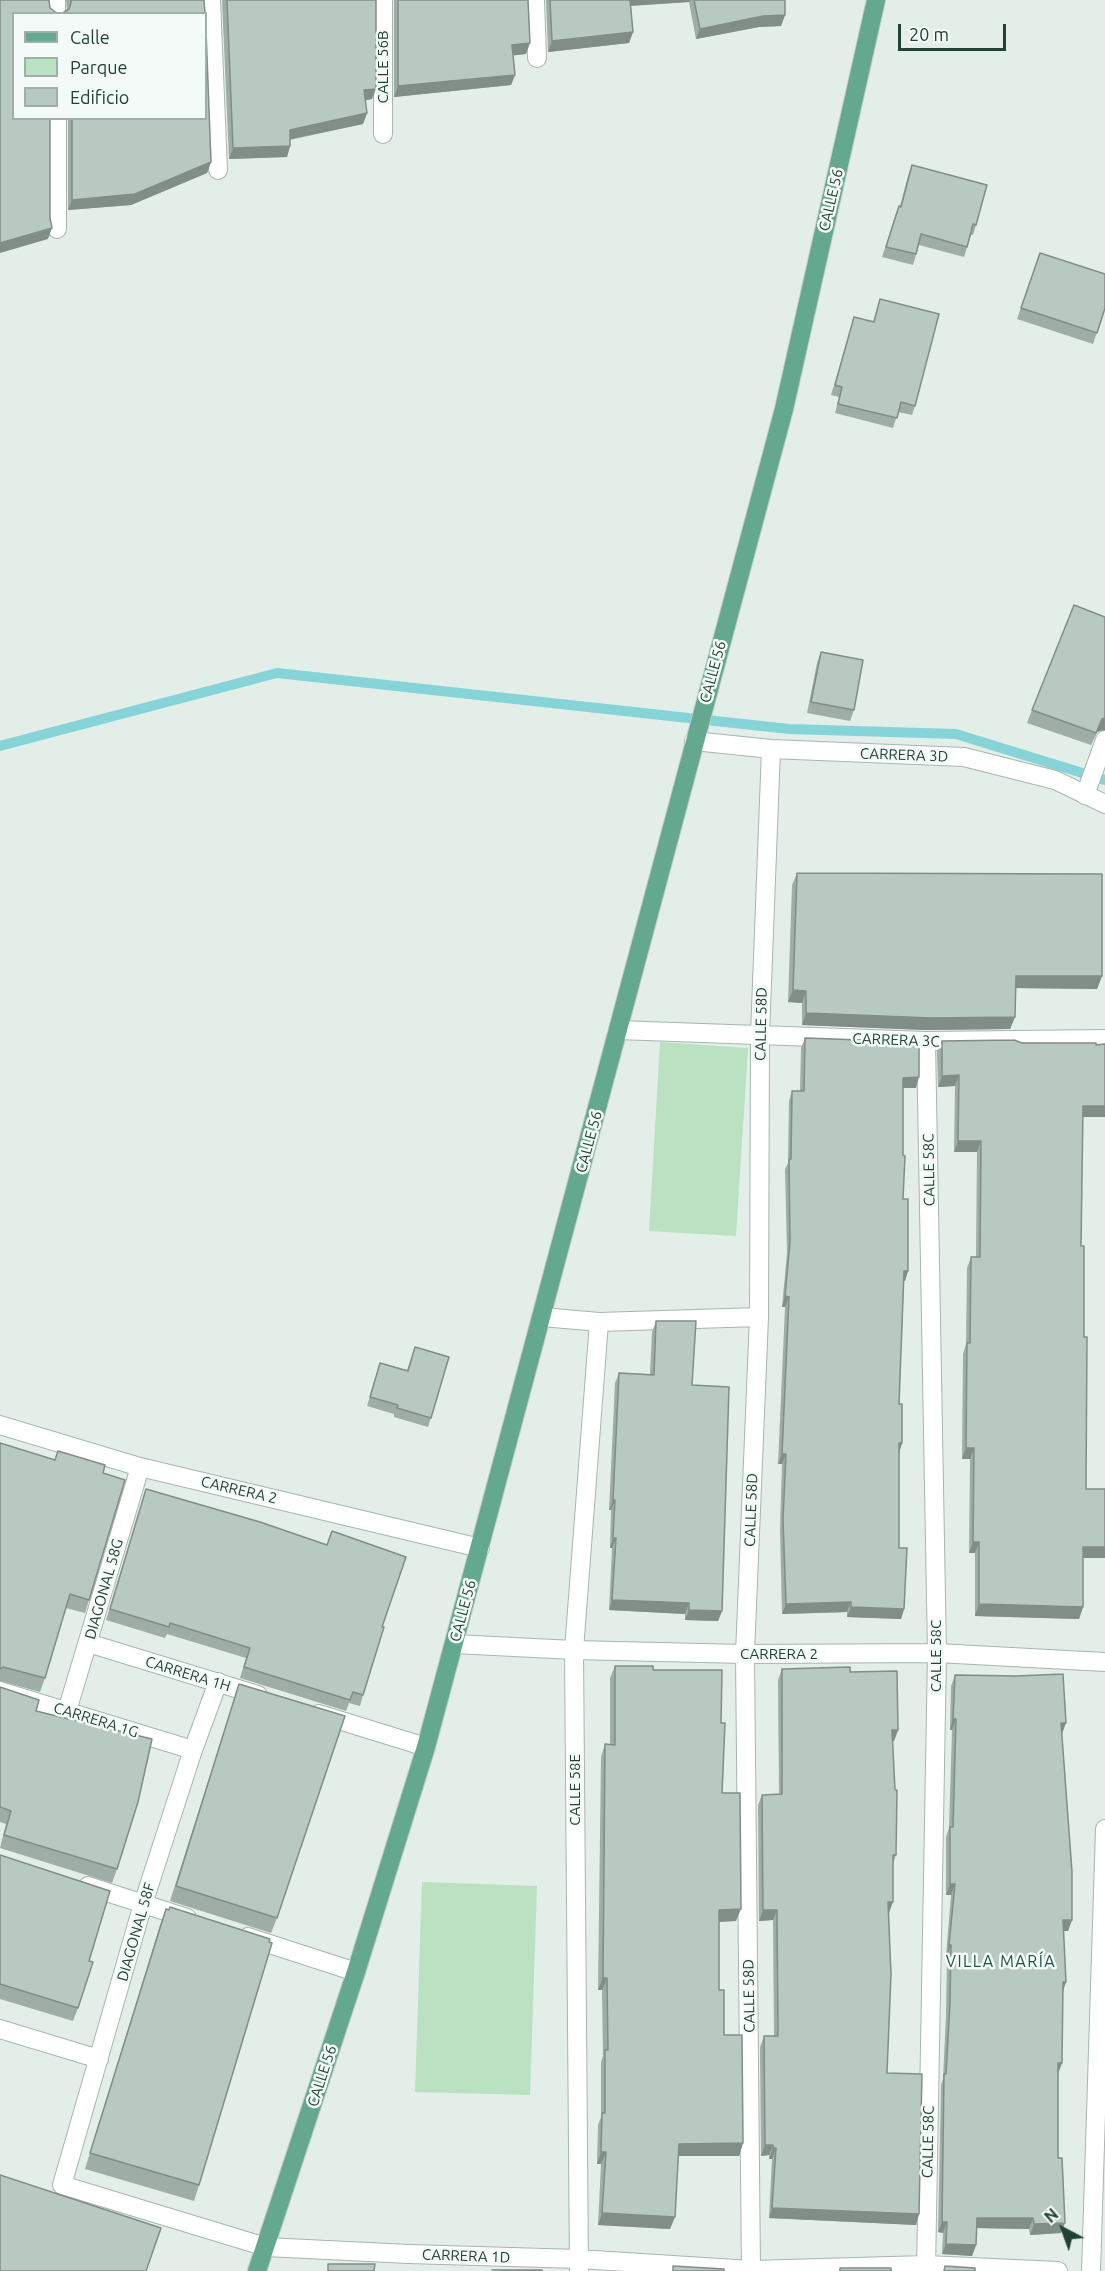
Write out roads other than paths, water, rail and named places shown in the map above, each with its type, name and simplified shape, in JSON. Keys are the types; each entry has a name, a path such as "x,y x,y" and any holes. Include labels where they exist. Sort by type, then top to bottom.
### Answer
{"main road":[{"name":"CALLE 56","path":"257,2271 356,1972 426,1747 543,1317 694,741 784,409 876,0"}],"street":[{"path":"211,0 218,170"},
{"name":"CALLE 56B","path":"383,0 383,134"},
{"path":"535,0 537,58"},
{"path":"57,120 57,229"},
{"path":"1086,795 1105,740"},
{"name":"CARRERA 3D","path":"694,741 771,749 964,757 1055,780 1105,804"},
{"name":"CALLE 58D","path":"751,2271 745,1654 759,1317 760,1035 771,749"},
{"name":"CARRERA 3C","path":"618,1030 926,1041 1105,1039"},
{"name":"CALLE 58C","path":"926,1041 937,1653 926,2268"},
{"path":"543,1317 599,1322 759,1317"},
{"name":"CALLE 58E","path":"579,2265 574,1650 599,1322"},
{"name":"CARRERA 2","path":"0,1425 140,1467 480,1548"},
{"name":"DIAGONAL 58G","path":"67,1711 140,1467"},
{"name":"CARRERA 1H","path":"88,1643 273,1700"},
{"name":"CARRERA 2","path":"454,1644 574,1650 745,1654 937,1653 1105,1662"},
{"name":"DIAGONAL 58F","path":"62,2185 143,1904 193,1750 218,1683"},
{"name":"CARRERA 1G","path":"0,1691 193,1750"},
{"path":"306,1710 426,1747"},
{"path":"1091,2271 1105,1829"},
{"path":"66,1880 199,1922"},
{"path":"233,1932 356,1972"},
{"path":"0,2029 99,2059"},
{"name":"CARRERA 1D","path":"62,2185 266,2247 409,2263 579,2265 751,2271 926,2268 1058,2271"}],"waterway":[{"path":"0,746 277,673 789,729 956,734 1105,780"}],"district":[{"name":"VILLA MARÍA","path":"1001,1962"}]}
